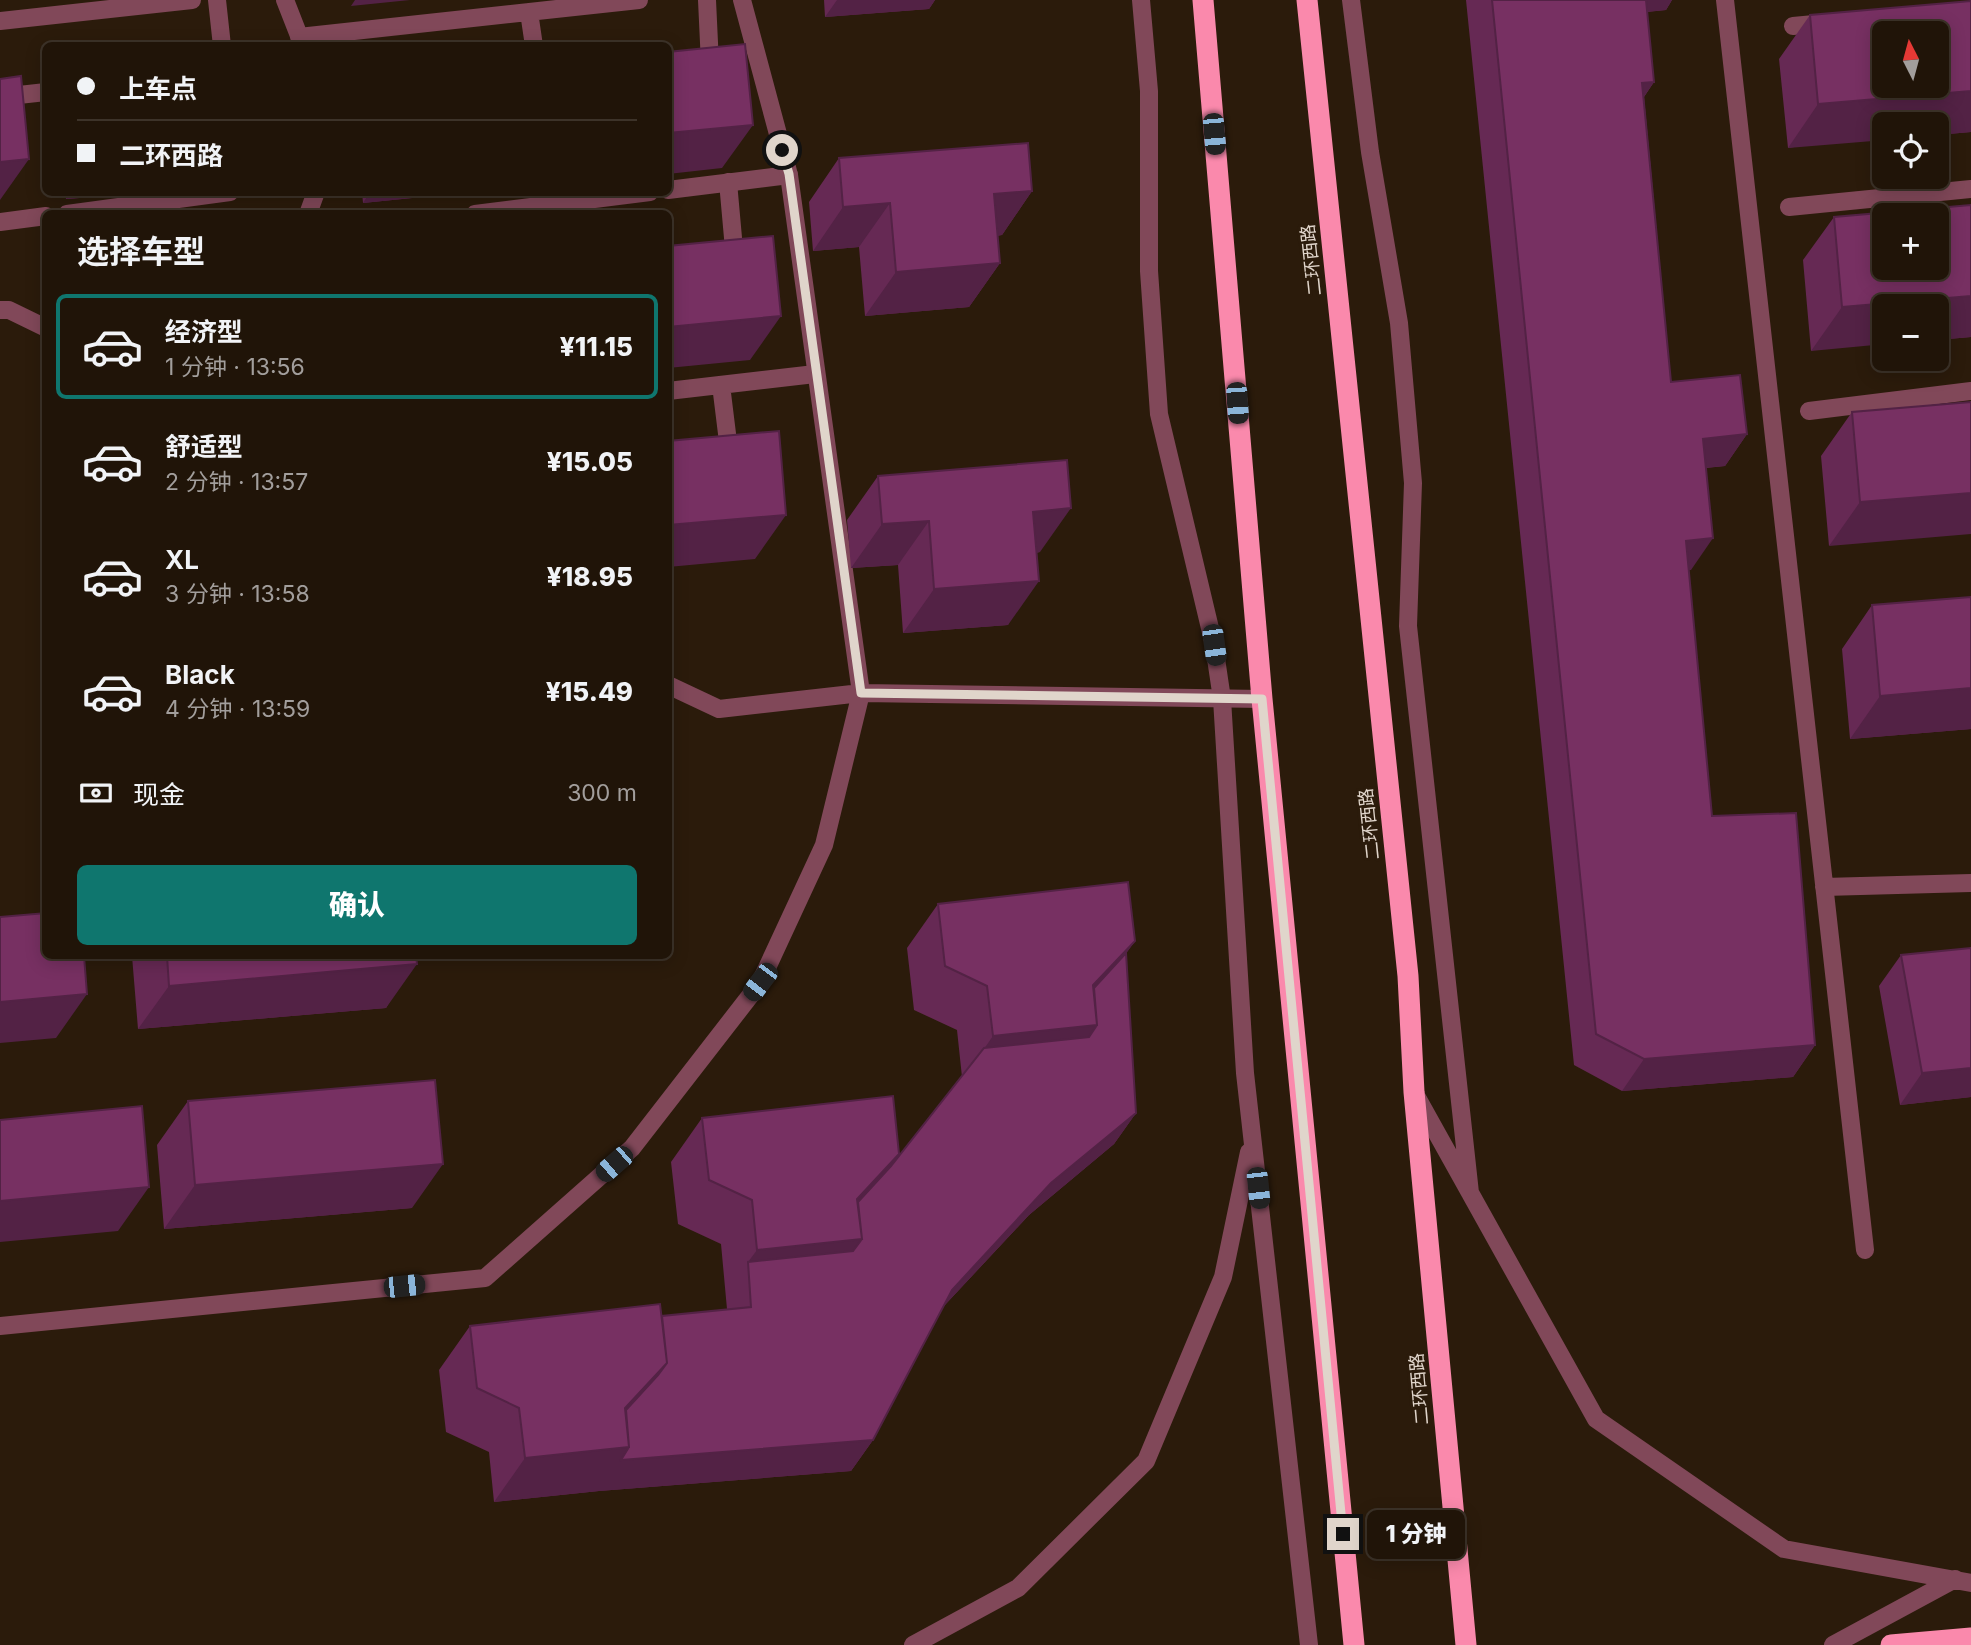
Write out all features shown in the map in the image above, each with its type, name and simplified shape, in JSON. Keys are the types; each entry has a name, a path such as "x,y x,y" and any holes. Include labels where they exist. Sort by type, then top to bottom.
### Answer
{"highway":[{"path":"1203,0 1262,699 1354,1645"},
{"name":"二环西路","path":"1307,0 1408,976 1414,1092 1466,1645"},
{"path":"1891,1645 1971,1637"}],"street":[{"path":"0,21 192,0"},
{"path":"217,0 222,42"},
{"path":"285,0 301,41 367,38 529,12 639,0"},
{"path":"672,68 710,64 707,0"},
{"path":"0,1326 485,1278 632,1148 760,982 824,845 861,693 789,174 742,0"},
{"path":"1140,0 1149,91 1149,271 1159,414 1214,645 1222,699 1245,1073 1309,1645"},
{"path":"1351,0 1370,152 1399,323 1413,483 1408,626 1470,1193"},
{"path":"1726,0 1864,1250"},
{"path":"529,12 533,42"},
{"path":"1793,26 1848,20"},
{"path":"0,97 42,92"},
{"path":"672,189 789,174"},
{"path":"708,262 735,260 728,182"},
{"path":"1789,206 1971,189"},
{"path":"97,210 200,196"},
{"path":"546,210 627,196"},
{"path":"0,222 42,217"},
{"path":"0,310 9,310 42,326"},
{"path":"672,391 815,374"},
{"path":"718,460 730,459 721,385"},
{"path":"1810,411 1971,391"},
{"path":"672,687 719,709 861,693 1262,699"},
{"path":"1824,887 1971,883"},
{"path":"1414,1092 1596,1419 1784,1549 1962,1581"},
{"path":"913,1645 1018,1588 1146,1461 1223,1277 1252,1135"},
{"path":"1833,1645 1962,1581 1971,1573"}],"building":[{"path":"1492,0 1646,0 1654,82 1642,83 1671,382 1740,375 1747,434 1703,439 1713,538 1686,541 1712,816 1796,813 1815,1045 1644,1059 1596,1034"},
{"path":"1971,1 1971,91 1950,93 1950,21 1872,21 1872,98 1889,98 1818,104 1810,15"},
{"path":"745,44 753,125 672,133 672,52"},
{"path":"21,76 29,159 0,162 0,79"},
{"path":"1028,143 1032,191 994,194 1000,263 896,272 890,203 843,207 839,158"},
{"path":"1971,205 1971,296 1949,298 1949,294 1872,294 1872,304 1842,307 1834,217 1872,214 1872,280 1949,280 1949,207"},
{"path":"773,236 781,316 672,327 672,246"},
{"path":"1971,402 1971,493 1860,502 1852,412"},
{"path":"779,431 786,515 672,525 672,441"},
{"path":"1067,460 1071,508 1033,512 1039,581 934,589 929,521 882,524 878,476"},
{"path":"1971,597 1971,688 1880,696 1872,605"},
{"path":"1128,882 1135,941 1093,985 1097,1025 993,1036 987,986 945,966 938,904"},
{"path":"42,913 42,959 84,959 87,994 0,1002 0,917"},
{"path":"1971,948 1971,1068 1922,1073 1901,955"},
{"path":"1126,953 1136,1113 1051,1183 952,1290 873,1440 621,1460 629,1447 626,1410 667,1363 662,1316 751,1307 748,1262 853,1251 862,1239 858,1202 891,1166 984,1048 1089,1037 1097,1025 1094,988"},
{"path":"167,959 416,959 417,964 169,986"},
{"path":"435,1080 443,1164 195,1185 188,1101"},
{"path":"893,1096 899,1154 857,1199 862,1239 757,1250 752,1200 709,1180 702,1118"},
{"path":"142,1106 149,1187 0,1201 0,1120"},
{"path":"660,1304 667,1363 625,1408 629,1447 525,1458 519,1408 477,1388 470,1326"}],"route":[{"path":"782,150 789,174 861,693 1262,699 1343,1534"}]}
